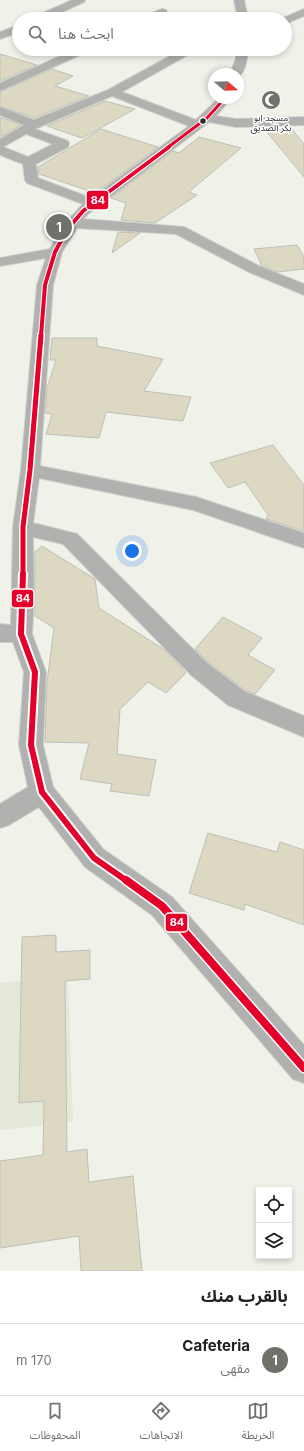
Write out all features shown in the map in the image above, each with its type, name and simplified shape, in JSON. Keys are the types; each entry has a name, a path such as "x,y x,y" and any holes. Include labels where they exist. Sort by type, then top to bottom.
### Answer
{"street":[{"path":"53,12 80,0"},
{"path":"239,0 242,12"},
{"path":"292,18 304,12"},
{"path":"0,36 12,31"},
{"path":"0,87 69,56"},
{"path":"0,144 29,126 112,92 178,56"},
{"path":"238,68 242,56"},
{"path":"112,92 203,121 236,124 302,120"},
{"path":"219,104 203,121 84,211 67,230 55,252 45,284 30,470 23,527 23,597 10,633 35,672 31,745 42,792 94,858 162,906 304,1068"},
{"path":"0,111 63,144 29,162"},
{"path":"0,150 29,162"},
{"path":"29,162 32,180 94,204"},
{"path":"73,223 179,230 254,269 304,290"},
{"path":"0,262 55,252"},
{"path":"30,470 196,504 304,541"},
{"path":"23,527 70,540 205,674 236,698 304,727"},
{"path":"0,817 42,792"}],"shaded area":[{"path":"68,976 73,1122 0,1130 0,983"}],"building":[{"path":"0,54 37,65 0,81"},
{"path":"52,69 73,76 55,86 89,96 34,118 0,106 0,92"},
{"path":"105,101 135,109 82,138 47,126"},
{"path":"0,117 21,125 0,137"},
{"path":"291,128 304,144 304,177 266,131"},
{"path":"101,129 158,147 95,193 39,174 38,167"},
{"path":"199,137 241,148 189,192 197,195 155,223 121,220 126,203 111,198 173,151 179,153"},
{"path":"118,232 140,233 112,253"},
{"path":"297,245 304,257 304,269 278,272 262,266 254,249"},
{"path":"52,338 97,338 97,346 163,359 144,391 191,397 183,421 106,412 99,438 46,434 52,414 45,413 47,388 56,360 50,360"},
{"path":"273,445 304,485 304,531 266,519 268,515 245,482 228,488 210,463"},
{"path":"42,546 95,579 99,608 165,650 186,673 166,693 148,682 120,709 117,754 156,760 149,796 110,791 112,784 80,779 89,743 45,742 47,682 54,628 35,616 35,552"},
{"path":"223,617 262,638 248,655 275,670 255,694 245,690 208,662 195,649"},
{"path":"208,833 277,852 280,842 304,850 304,925 245,904 244,910 189,893"},
{"path":"56,935 56,952 90,950 90,979 65,981 67,1152 87,1149 89,1182 133,1176 142,1271 81,1271 79,1236 0,1248 0,1161 43,1155 44,1101 19,1103 22,937"}],"transit line":[{"name":"84","path":"220,104 207,118 83,211 67,230 55,252 45,285 30,470 23,527 23,597 21,634 35,672 31,745 42,792 94,858 162,906 304,1068"}],"place":[{"name":"مسجد ابو بكر الصديق","path":"271,100"},
{"name":"Cafeteria","path":"59,227"}]}
